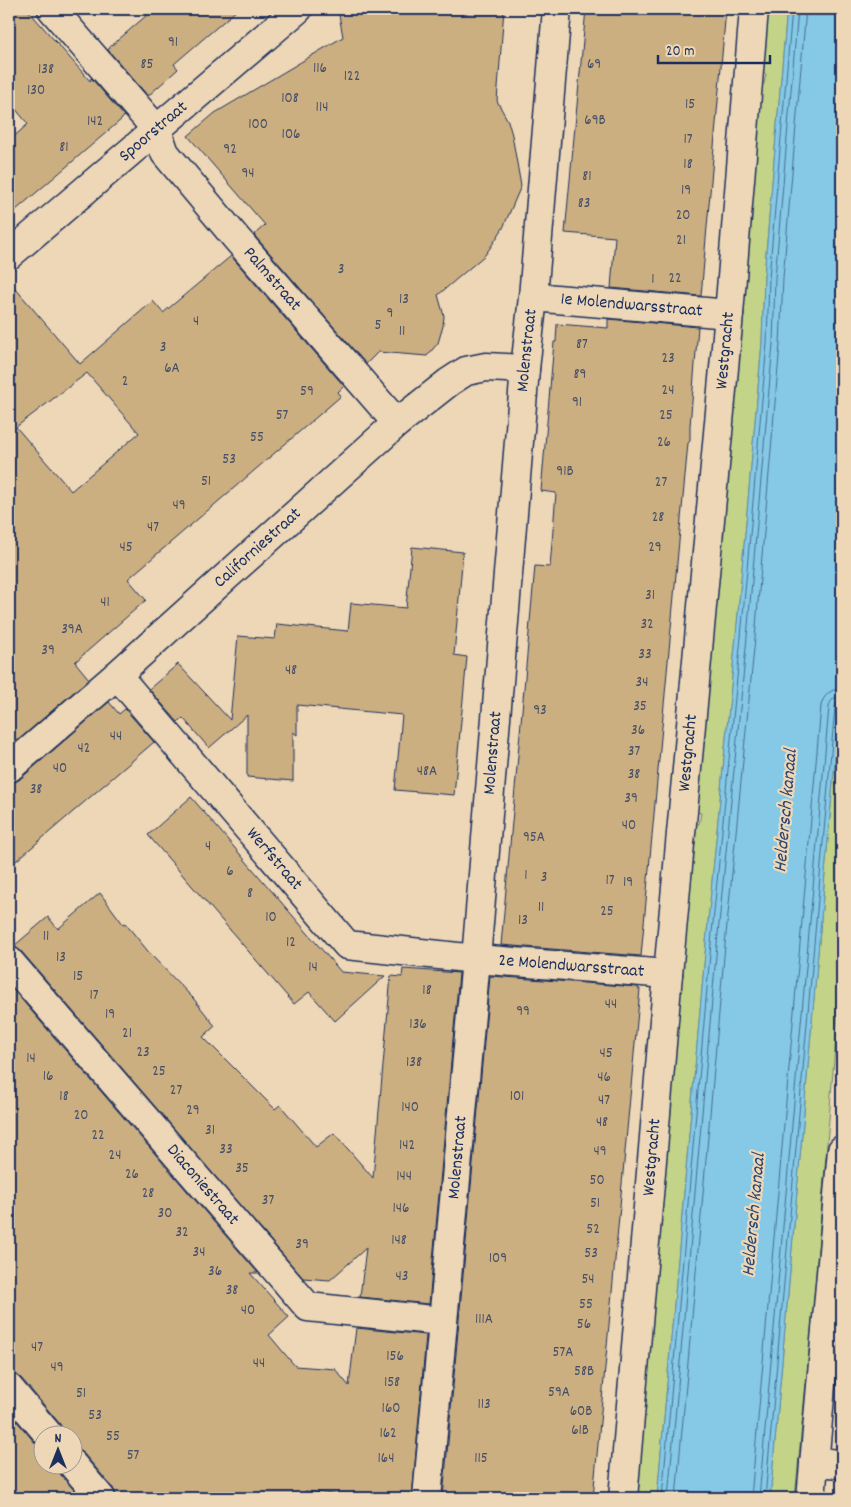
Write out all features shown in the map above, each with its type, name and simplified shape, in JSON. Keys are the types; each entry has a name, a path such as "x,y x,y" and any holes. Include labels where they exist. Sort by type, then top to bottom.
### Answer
{"street":[{"path":"52,9 157,130"},
{"name":"Spoorstraat","path":"9,255 298,9"},
{"name":"Molenstraat","path":"427,1498 476,959 525,368 533,298 558,9"},
{"name":"Westgracht","path":"623,1498 668,974 729,314 754,9"},
{"name":"Palmstraat","path":"157,130 165,153 236,238 397,423"},
{"name":"1e Molendwarsstraat","path":"533,298 729,314"},
{"name":"Californiestraat","path":"9,768 118,676 397,423 449,382 466,371 486,367 525,368"},
{"name":"Werfstraat","path":"118,676 347,945 476,959"},
{"name":"2e Molendwarsstraat","path":"476,959 668,974"},
{"name":"Diaconiestraat","path":"9,961 308,1307 442,1322"},
{"path":"811,1498 842,1150"},
{"path":"9,1388 40,1424"},
{"path":"814,1462 842,1464"},
{"path":"81,1474 101,1498"}],"green space":[{"path":"761,9 787,9 764,277 762,343 657,1498 630,1498 688,825 699,824 701,813 690,811 755,84 764,84 766,74 756,73"},
{"path":"842,680 842,965 813,1309 795,1498 770,1498"}],"water":[{"name":"Heldersch kanaal","path":"787,9 842,9 842,680 770,1498 657,1498 762,343 764,277"}],"building":[{"path":"9,9 27,9 90,81 91,78 124,116 9,216 9,141 28,124 9,101"},
{"path":"154,9 238,9 174,64 178,69 148,96 108,50"},
{"path":"338,9 504,9 497,101 508,121 512,135 521,186 503,228 485,255 438,295 444,316 443,326 438,343 427,356 378,352 366,364 254,235 265,225 188,136 215,113 343,37"},
{"path":"586,9 726,9 701,296 611,288 615,237 565,233"},
{"path":"231,256 344,386 338,392 341,396 128,579 146,600 75,662 89,679 9,748 9,281 80,364 153,301 163,313","holes":["87,373 139,433 71,491 16,427"]},
{"path":"608,319 698,327 690,441 688,443 641,956 501,945 535,566 550,567 556,493 541,491 557,324 608,328"},
{"path":"412,547 463,552 454,655 467,657 454,795 395,790 402,715 297,705 297,735 293,732 293,781 247,777 247,715 209,748 183,718 178,722 149,689 178,664 230,720 238,636 275,639 277,624 348,631 351,603 406,608"},
{"path":"109,702 119,714 125,709 154,742 9,867 9,783 19,780"},
{"path":"191,797 341,972 385,976 335,1021 309,992 294,1004 148,835"},
{"path":"100,893 123,924 125,923 151,955 193,998 215,1026 203,1037 275,1109 280,1105 316,1147 334,1133 373,1178 391,976 402,977 403,969 459,973 429,1304 360,1297 366,1248 330,1280 303,1278 21,951 14,946 48,917 58,929"},
{"path":"490,976 638,987 640,989 593,1498 443,1498"},
{"path":"9,985 258,1273 250,1273 289,1317 269,1335 295,1366 335,1369 349,1386 356,1328 426,1335 412,1498 368,1498 305,1491 304,1498 116,1498 113,1488 82,1453 82,1424 60,1424 21,1378 9,1373"},
{"path":"9,1412 32,1439 32,1474 60,1474 81,1498 9,1498"}]}
